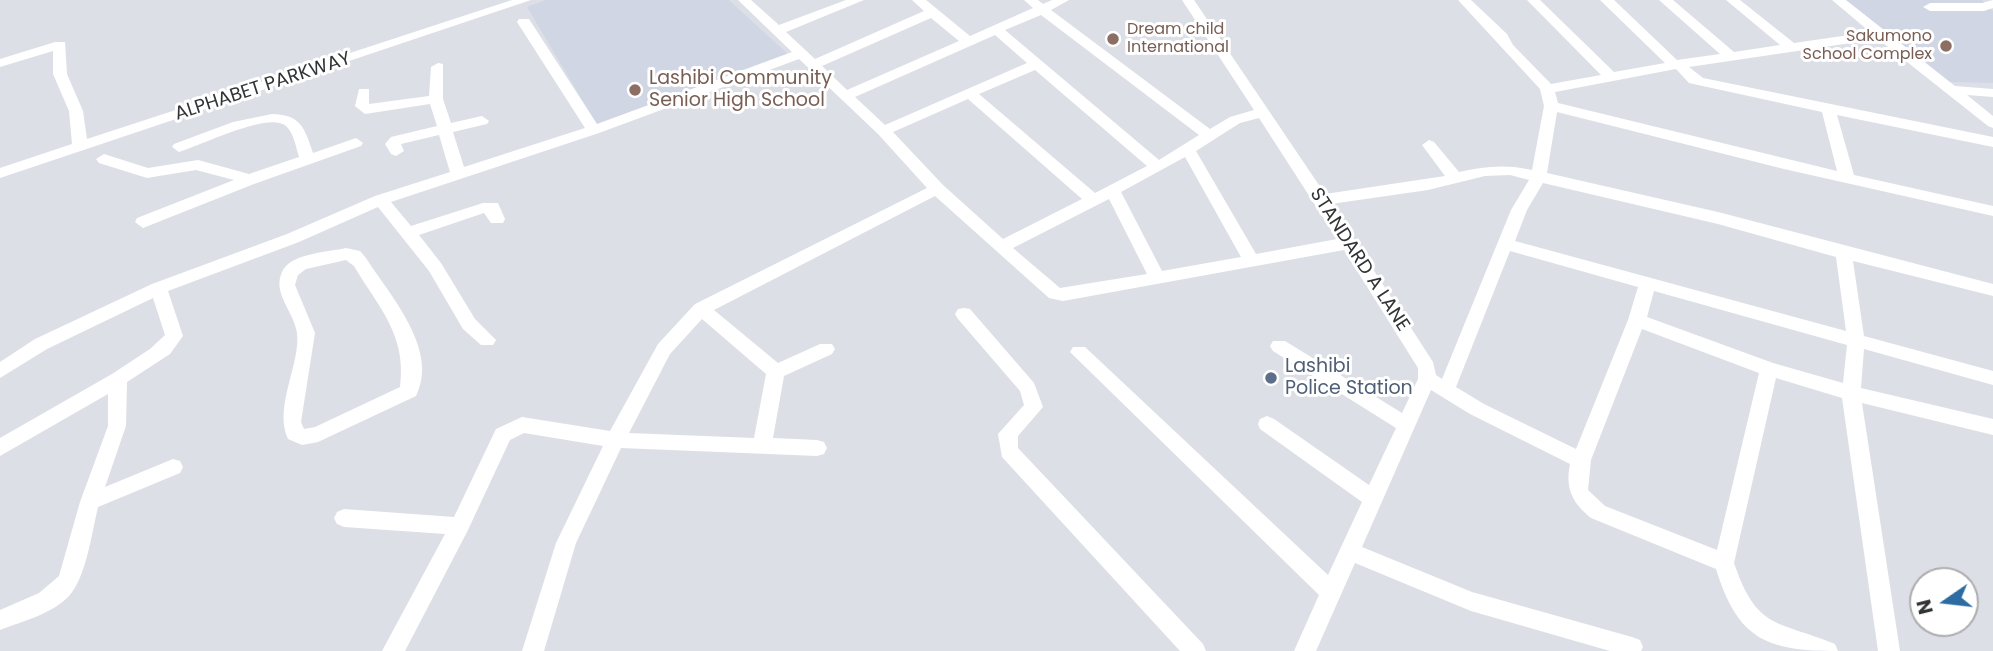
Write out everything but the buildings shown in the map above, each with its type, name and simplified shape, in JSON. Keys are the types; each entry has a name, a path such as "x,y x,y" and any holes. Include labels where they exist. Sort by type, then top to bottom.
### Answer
{"street":[{"name":"ALPHABET PARKWAY","path":"0,173 525,0"},
{"path":"776,31 858,0"},
{"path":"918,0 969,42"},
{"path":"1030,0 1209,135"},
{"path":"845,96 1063,0"},
{"name":"STANDARD A LANE","path":"1188,0 1264,112 1418,352 1427,367 1427,379"},
{"path":"1464,0 1502,37 1507,47 1549,98 1847,178 1993,211"},
{"path":"1533,0 1610,76"},
{"path":"1606,0 1694,80 1993,142"},
{"path":"1665,0 1731,56"},
{"path":"1732,0 1791,47"},
{"path":"1838,0 1993,123"},
{"path":"751,1 776,31 883,131 937,189 1055,294 1063,295 1348,243"},
{"path":"1930,7 1984,7 1993,2"},
{"path":"0,370 41,344 158,288 293,238 381,201 458,173 806,59 933,12"},
{"path":"524,22 594,130"},
{"path":"997,30 1158,167"},
{"path":"1549,98 1610,76 1674,62 1882,34"},
{"path":"0,63 60,45 60,74 76,111 80,147"},
{"path":"883,131 1039,63"},
{"path":"438,68 436,99 458,173"},
{"path":"1954,90 1993,93"},
{"path":"364,92 362,106 365,109 436,99"},
{"path":"968,92 1093,201"},
{"path":"1446,390 1519,210 1539,176 1549,98"},
{"path":"1828,108 1847,178"},
{"path":"1001,247 1158,167 1235,120 1264,112"},
{"path":"179,147 266,117 282,117 294,124 308,160"},
{"path":"396,151 393,144 396,140 482,121"},
{"path":"143,222 249,180 356,143"},
{"path":"1429,145 1455,178"},
{"path":"1188,150 1251,260"},
{"path":"104,159 147,173 198,165 249,180"},
{"path":"1320,200 1428,185 1485,171 1510,170 1718,218 1993,290"},
{"path":"533,651 566,543 615,440 664,349 701,309 937,189"},
{"path":"1113,191 1157,277"},
{"path":"381,201 435,267 469,324 486,340"},
{"path":"408,233 483,208 492,207 497,219"},
{"path":"293,238 301,264"},
{"path":"1505,244 1993,378"},
{"path":"1844,253 1856,340 1851,393 1889,651"},
{"path":"346,254 354,255 406,336 410,345 411,366 406,394 318,434 302,437 295,433 292,422 306,333 287,285 290,272 301,264 346,254"},
{"path":"1648,283 1637,320 1581,460 1576,484 1583,500 1598,512 1724,563"},
{"path":"0,448 118,379 130,368 169,345 174,336 158,288"},
{"path":"701,309 776,372"},
{"path":"964,314 1028,388 1033,399 1034,407 1008,434 1009,452 1195,651"},
{"path":"1637,320 1769,369 1851,393 1993,426"},
{"path":"1279,346 1405,424"},
{"path":"776,372 826,349"},
{"path":"1079,352 1330,591"},
{"path":"1769,369 1724,563 1735,597 1750,619 1776,634 1828,651"},
{"path":"762,446 776,372"},
{"path":"0,620 48,600 63,588 117,426 118,379"},
{"path":"1305,651 1427,379 1477,409 1581,460"},
{"path":"1267,424 1372,498"},
{"path":"393,651 460,526 503,435 512,428 522,425 615,440 817,448"},
{"path":"90,502 173,467"},
{"path":"344,518 460,526"},
{"path":"1349,551 1471,601 1632,647"}],"shaded area":[{"name":"Lashibi Community Senior High School","path":"546,0 729,0 789,55 597,125 527,7"},
{"name":"Sakumono School Complex","path":"1841,0 1982,0 1993,11 1993,83 1944,82"}],"place":[{"name":"Dream child International","path":"1113,39"},
{"name":"Sakumono School Complex","path":"1946,46"},
{"name":"Lashibi Community Senior High School","path":"635,90"},
{"name":"Lashibi Police Station","path":"1271,378"}]}
